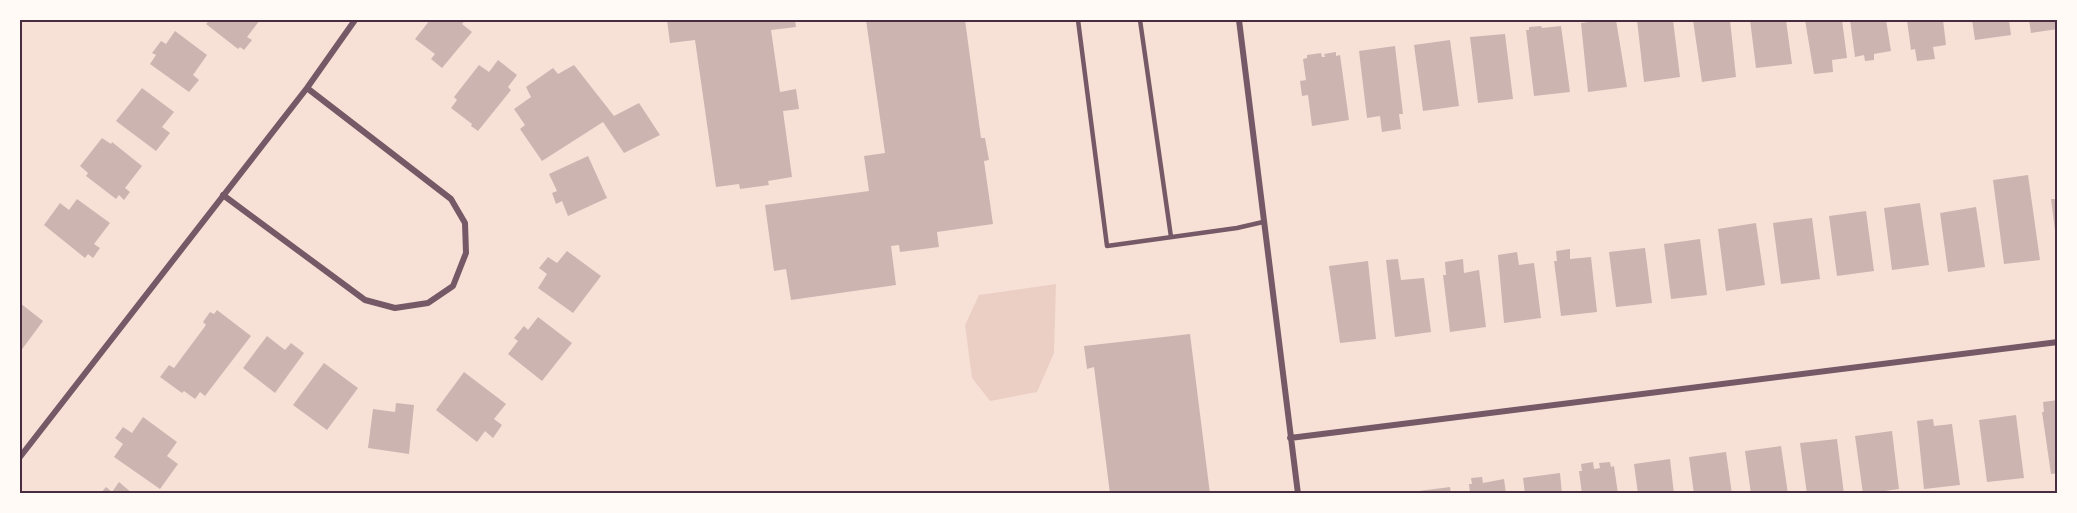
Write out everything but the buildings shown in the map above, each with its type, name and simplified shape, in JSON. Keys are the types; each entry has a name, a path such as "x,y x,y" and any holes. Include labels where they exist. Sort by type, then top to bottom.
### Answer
{"street":[{"path":"20,457 307,88 355,20"},
{"path":"1239,20 1298,494"},
{"path":"223,195 365,300 395,308 428,303 453,286 466,253 465,223 451,199 307,88"},
{"path":"1290,438 2058,342"}],"lane":[{"path":"1078,20 1107,246 1237,228 1263,222"},
{"path":"1140,20 1171,237"}],"shaded area":[{"path":"1056,284 1054,353 1037,392 990,401 972,378 965,325 979,295"}]}
